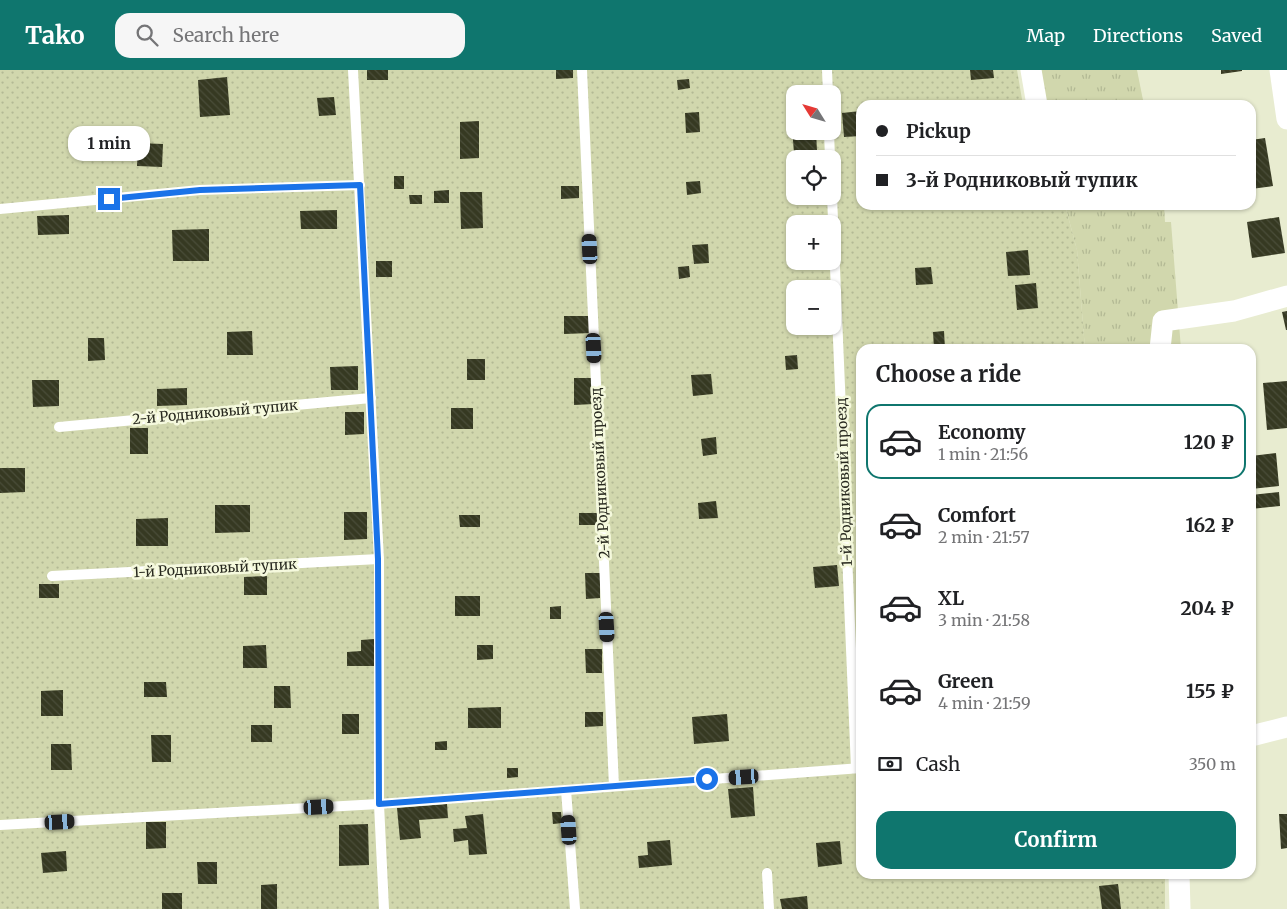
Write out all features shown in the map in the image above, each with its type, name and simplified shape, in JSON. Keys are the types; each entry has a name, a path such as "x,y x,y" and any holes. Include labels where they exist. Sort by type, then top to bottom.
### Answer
{"street":[{"path":"1031,70 1036,100"},
{"path":"1283,73 1287,118"},
{"path":"1161,344 1163,321 1234,311 1287,296"},
{"path":"1256,735 1287,728"},
{"path":"1179,879 1180,909"}],"lane":[{"path":"353,70 378,559 379,804 384,909"},
{"name":"2-й Родниковый проезд","path":"582,70 614,786"},
{"path":"827,70 828,85"},
{"path":"0,209 200,190 360,185"},
{"name":"1-й Родниковый проезд","path":"832,205 856,724"},
{"name":"2-й Родниковый тупик","path":"58,427 371,398"},
{"name":"1-й Родниковый тупик","path":"52,576 378,559"},
{"path":"0,825 379,804 856,768"},
{"path":"566,790 575,909"},
{"path":"767,873 769,909"}],"green space":[{"path":"0,70 1017,70 1022,100 856,100 856,210 1066,210 1077,250 1085,344 856,344 856,879 1165,879 1165,909 0,909"},
{"path":"1040,70 1137,70 1143,100 1045,100"},
{"path":"1066,210 1164,210 1165,222 1171,222 1181,344 1085,344 1077,250"}],"building":[{"path":"367,70 388,70 388,80 367,80"},
{"path":"556,70 573,70 573,78 556,79"},
{"path":"970,70 993,70 994,78 971,80"},
{"path":"1221,70 1242,70 1242,71 1221,74"},
{"path":"227,77 230,115 200,117 198,80"},
{"path":"689,79 690,88 678,90 677,80"},
{"path":"334,97 336,115 319,116 317,98"},
{"path":"699,112 700,132 686,133 685,113"},
{"path":"856,112 856,136 844,137 842,113"},
{"path":"479,121 479,158 460,159 460,122"},
{"path":"1265,138 1273,186 1256,188 1256,139"},
{"path":"793,140 816,140 817,150 794,150"},
{"path":"138,143 163,144 162,167 137,166"},
{"path":"394,176 404,176 404,189 394,189"},
{"path":"700,181 701,193 687,195 686,182"},
{"path":"561,186 579,186 579,198 561,199"},
{"path":"449,190 449,203 434,203 434,191"},
{"path":"460,192 482,192 483,228 461,229"},
{"path":"409,195 422,195 422,204 410,204"},
{"path":"337,210 337,229 301,229 300,211"},
{"path":"69,215 69,234 38,235 37,216"},
{"path":"1279,217 1285,253 1252,258 1247,222"},
{"path":"209,229 209,261 173,261 172,230"},
{"path":"708,244 709,263 694,264 692,245"},
{"path":"1028,250 1030,275 1008,276 1006,252"},
{"path":"376,261 392,261 392,277 376,277"},
{"path":"689,266 690,277 679,279 678,267"},
{"path":"931,267 933,284 916,285 915,268"},
{"path":"1036,283 1038,308 1017,310 1015,285"},
{"path":"1287,311 1287,330 1286,330 1282,312"},
{"path":"564,316 590,316 591,333 564,334"},
{"path":"252,331 253,355 227,355 227,332"},
{"path":"944,331 945,344 934,344 933,332"},
{"path":"88,338 104,338 105,360 88,361"},
{"path":"797,355 798,369 786,370 785,356"},
{"path":"467,359 485,359 485,380 467,380"},
{"path":"358,366 358,390 331,390 330,367"},
{"path":"711,374 713,394 693,396 691,375"},
{"path":"574,378 594,378 594,404 574,405"},
{"path":"32,380 59,380 59,406 33,407"},
{"path":"1287,381 1287,428 1267,430 1263,383"},
{"path":"187,388 187,405 157,406 157,389"},
{"path":"451,408 473,408 473,429 451,429"},
{"path":"345,412 364,412 364,434 345,435"},
{"path":"130,428 148,428 148,454 130,454"},
{"path":"716,437 717,454 703,456 701,439"},
{"path":"1276,453 1279,486 1256,488 1256,455"},
{"path":"0,468 25,468 25,492 0,493"},
{"path":"1279,492 1280,506 1256,508 1256,494"},
{"path":"716,501 718,518 699,519 698,503"},
{"path":"215,505 250,505 250,532 215,533"},
{"path":"344,512 367,512 367,539 344,540"},
{"path":"579,513 597,513 597,525 579,525"},
{"path":"459,515 480,515 480,527 460,527"},
{"path":"168,518 168,546 136,546 136,519"},
{"path":"837,565 839,586 815,588 813,567"},
{"path":"585,573 600,573 600,598 586,599"},
{"path":"267,576 267,595 244,595 244,577"},
{"path":"39,584 59,584 59,598 39,598"},
{"path":"455,596 480,596 480,616 455,616"},
{"path":"561,606 561,619 550,619 550,607"},
{"path":"374,639 375,666 347,666 347,652 361,651 361,640"},
{"path":"266,645 267,668 243,668 243,646"},
{"path":"477,645 493,645 493,659 477,660"},
{"path":"585,649 602,649 602,673 586,673"},
{"path":"144,682 166,682 167,697 144,697"},
{"path":"274,686 290,686 291,708 274,708"},
{"path":"63,690 63,716 41,716 41,691"},
{"path":"501,707 501,728 468,728 468,708"},
{"path":"585,712 603,712 603,726 585,727"},
{"path":"342,714 359,714 359,734 342,734"},
{"path":"727,714 729,741 694,744 692,717"},
{"path":"251,725 272,725 272,742 251,742"},
{"path":"151,735 171,735 171,762 152,762"},
{"path":"447,741 447,750 435,750 435,742"},
{"path":"51,744 71,744 72,770 51,770"},
{"path":"507,768 518,768 518,777 507,778"},
{"path":"753,787 755,816 731,818 728,789"},
{"path":"447,804 448,818 419,820 421,838 400,840 397,808"},
{"path":"552,812 561,812 562,823 553,824"},
{"path":"483,814 487,854 469,855 468,840 454,842 453,829 467,828 465,816"},
{"path":"1279,814 1287,814 1287,848 1281,849"},
{"path":"146,822 166,822 166,848 146,849"},
{"path":"368,824 369,865 339,866 339,825"},
{"path":"670,840 672,865 639,868 638,856 648,855 647,842"},
{"path":"840,841 842,864 818,867 816,843"},
{"path":"66,851 67,871 43,873 41,853"},
{"path":"197,862 217,862 217,884 198,884"},
{"path":"277,884 277,909 261,909 261,885"},
{"path":"1118,884 1121,909 1102,909 1099,886"},
{"path":"162,893 182,893 182,909 162,909"},
{"path":"807,896 808,909 782,909 780,899"}],"route":[{"path":"109,199 200,190 360,185 378,559 379,804 707,779"}]}
